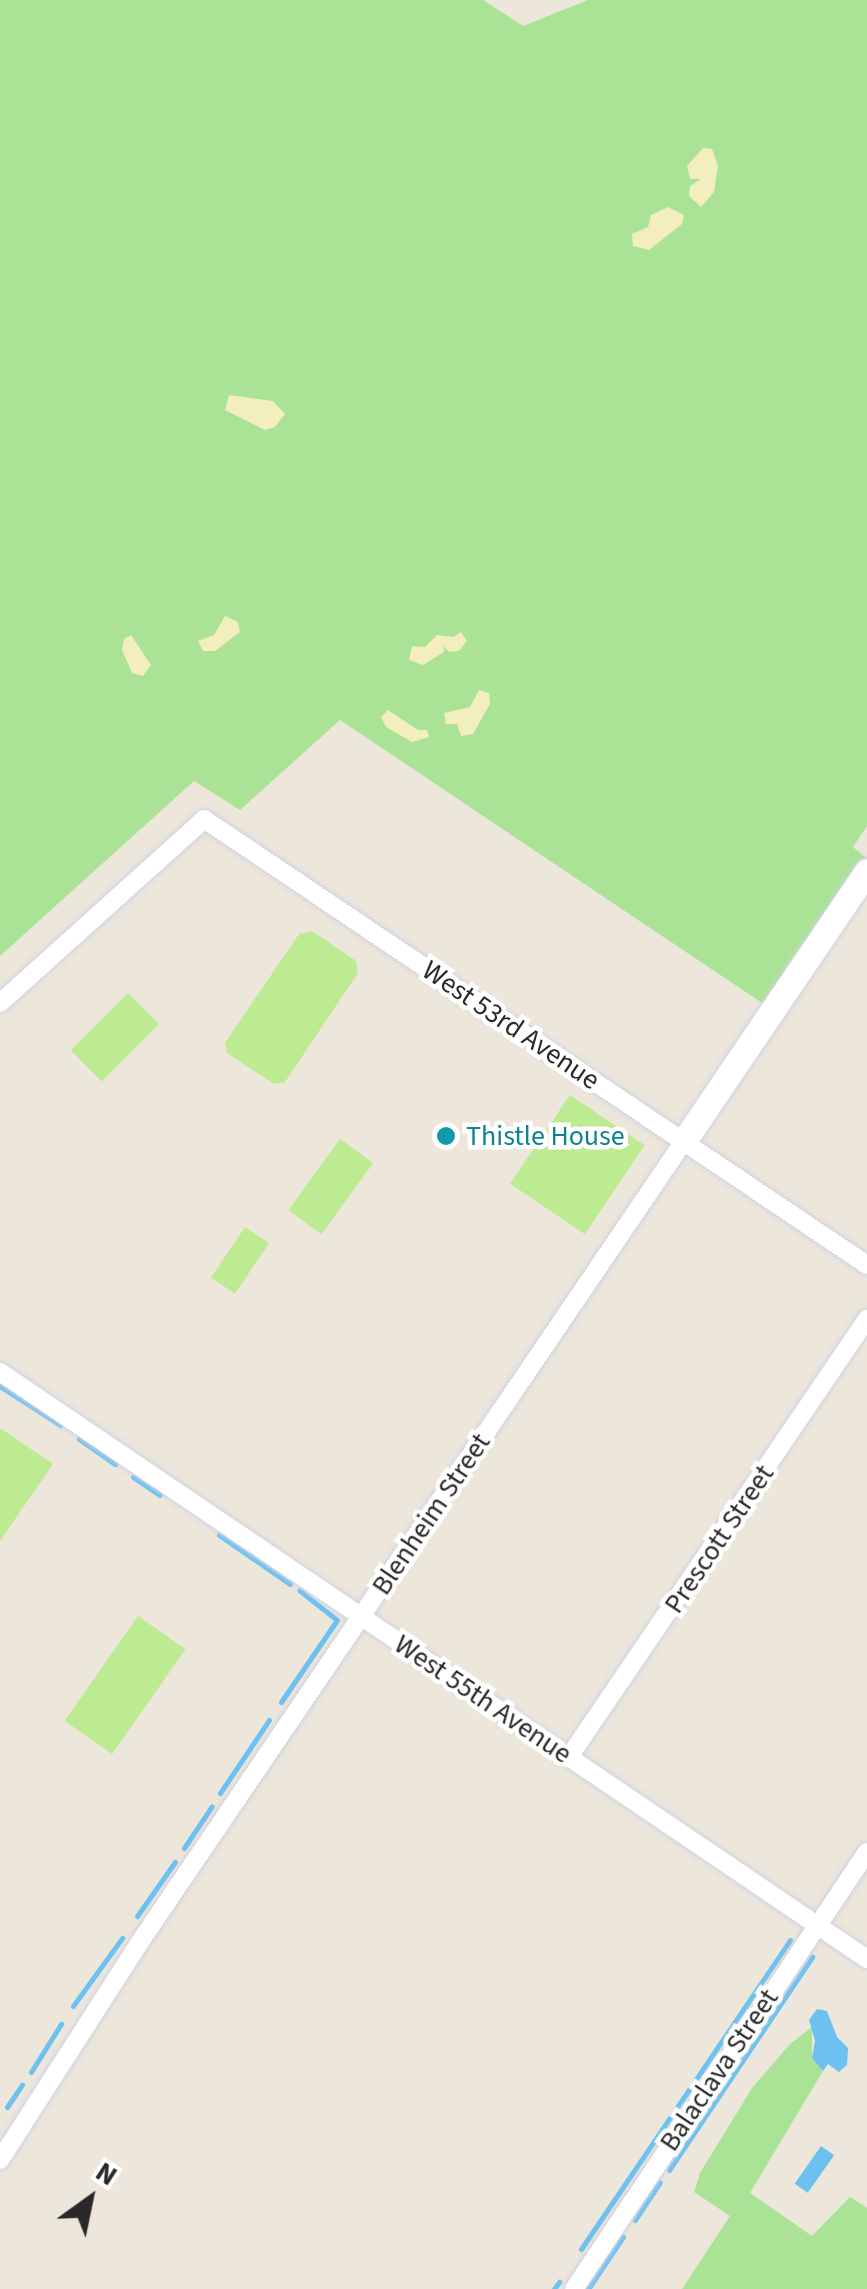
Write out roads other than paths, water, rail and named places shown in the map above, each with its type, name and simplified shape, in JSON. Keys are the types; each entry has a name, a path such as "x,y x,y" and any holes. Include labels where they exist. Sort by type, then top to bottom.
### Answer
{"street":[{"name":"West 53rd Avenue","path":"0,1003 204,819 867,1266"},
{"name":"Blenheim Street","path":"0,2160 92,2013 867,871"},
{"name":"Prescott Street","path":"569,1757 867,1319"},
{"name":"West 55th Avenue","path":"0,1372 867,1959"},
{"name":"Balaclava Street","path":"574,2289 867,1852"}],"water":[{"path":"817,2009 827,2011 837,2037 848,2048 847,2065 839,2072 828,2064 823,2071 812,2058 815,2041 809,2020"},
{"path":"821,2146 834,2155 808,2193 795,2184"}],"waterway":[{"path":"0,1386 60,1425"},
{"path":"79,1439 115,1464"},
{"path":"133,1477 160,1495"},
{"path":"219,1535 290,1584"},
{"path":"281,1702 337,1620 299,1590"},
{"path":"220,1793 269,1720"},
{"path":"184,1848 212,1806"},
{"path":"137,1916 175,1862"},
{"path":"73,2006 122,1938"},
{"path":"581,2249 790,1940"},
{"path":"669,2170 812,1957"},
{"path":"31,2072 61,2024"},
{"path":"7,2107 22,2085"},
{"path":"635,2220 660,2182"},
{"path":"588,2289 623,2237"},
{"path":"554,2289 559,2282"}],"place":[{"name":"Thistle House","path":"446,1136"}]}
